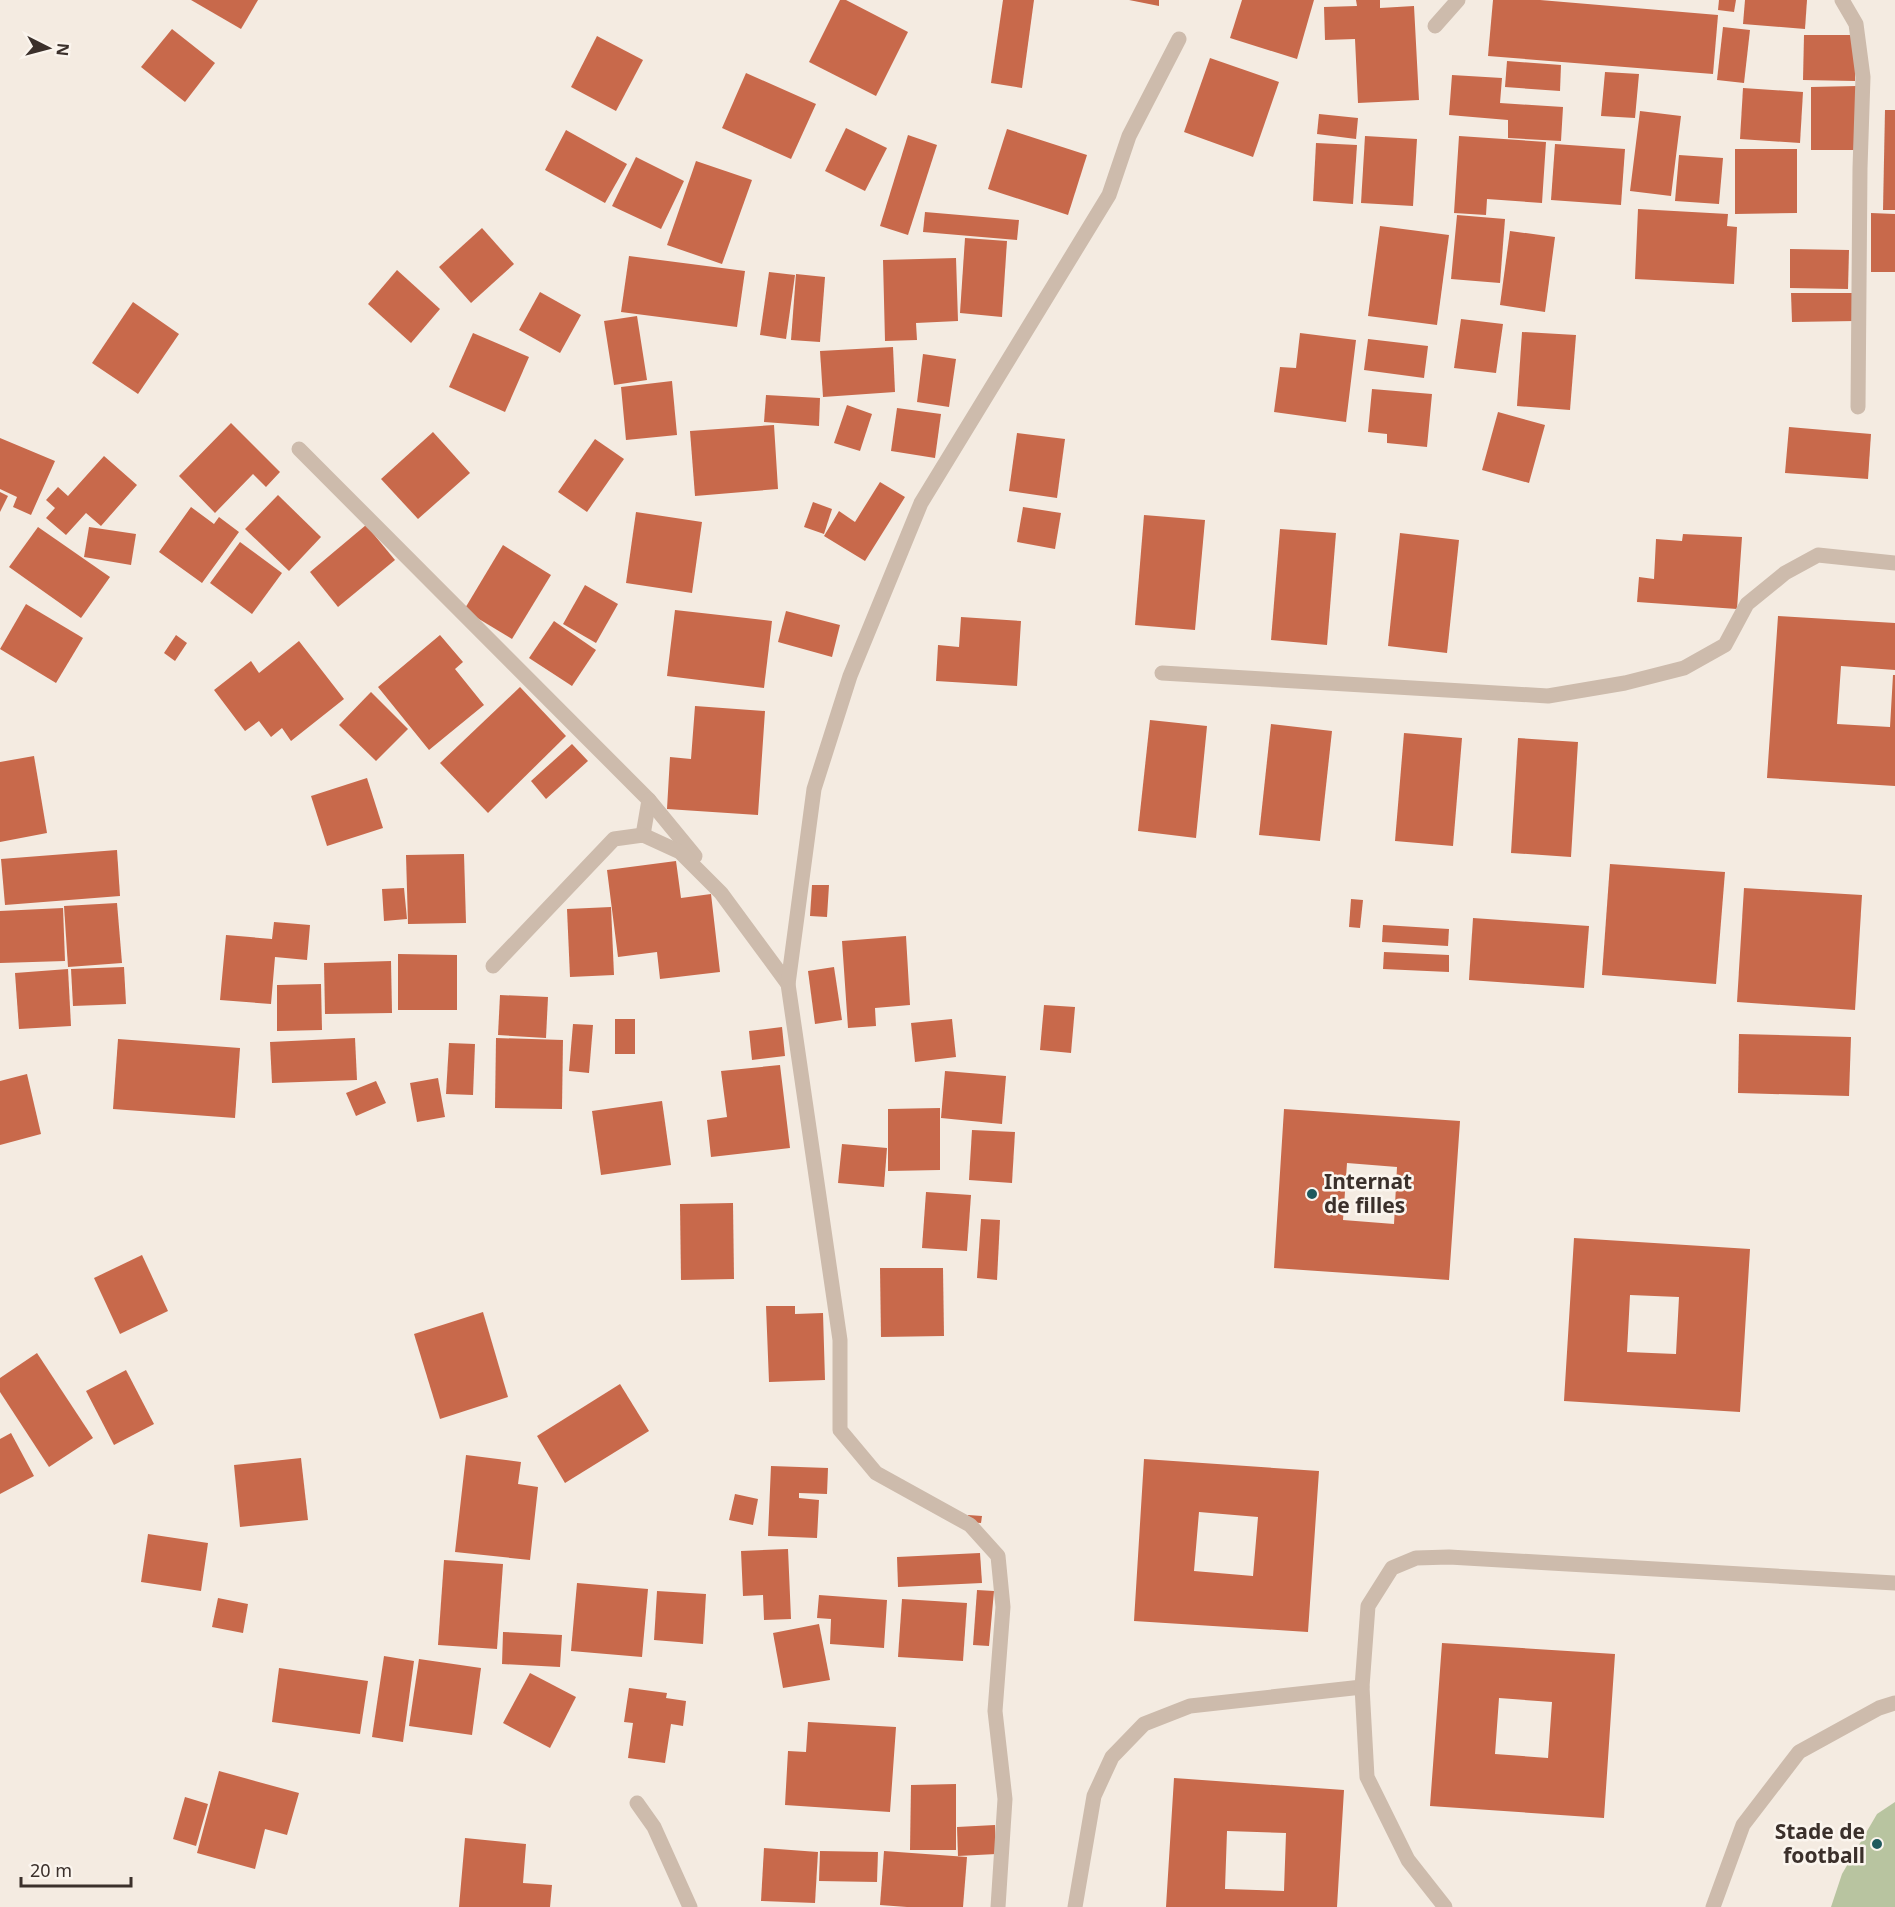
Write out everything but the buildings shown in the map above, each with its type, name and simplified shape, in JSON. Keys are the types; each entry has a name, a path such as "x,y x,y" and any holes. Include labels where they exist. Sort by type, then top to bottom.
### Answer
{"street":[{"path":"1435,26 1458,0"},
{"path":"1842,0 1856,24 1863,77 1858,407"},
{"path":"998,1907 1005,1799 995,1711 1003,1607 998,1556 970,1526 876,1473 840,1430 840,1340 788,984 814,789 850,676 916,514 1109,195 1129,136 1179,39"},
{"path":"299,449 649,800 765,943 788,984"},
{"path":"1162,673 1548,696 1625,683 1684,668 1725,645 1747,604 1785,573 1818,555 1895,563"},
{"path":"643,835 649,800"},
{"path":"494,966 614,839 643,835 680,852 721,893 788,984"},
{"path":"1444,1907 1408,1860 1367,1777 1362,1687 1368,1606 1392,1568 1416,1558 1449,1557 1895,1583"},
{"path":"1075,1907 1094,1797 1112,1757 1144,1724 1190,1707 1362,1687"},
{"path":"1713,1907 1743,1825 1799,1752 1880,1708 1895,1703"},
{"path":"637,1803 654,1827 690,1907"}],"green space":[{"name":"Stade de football","path":"1895,1802 1895,1907 1831,1907 1842,1874 1877,1814"}],"place":[{"name":"Internat de filles","path":"1312,1194"},
{"name":"Stade de football","path":"1877,1844"}]}
